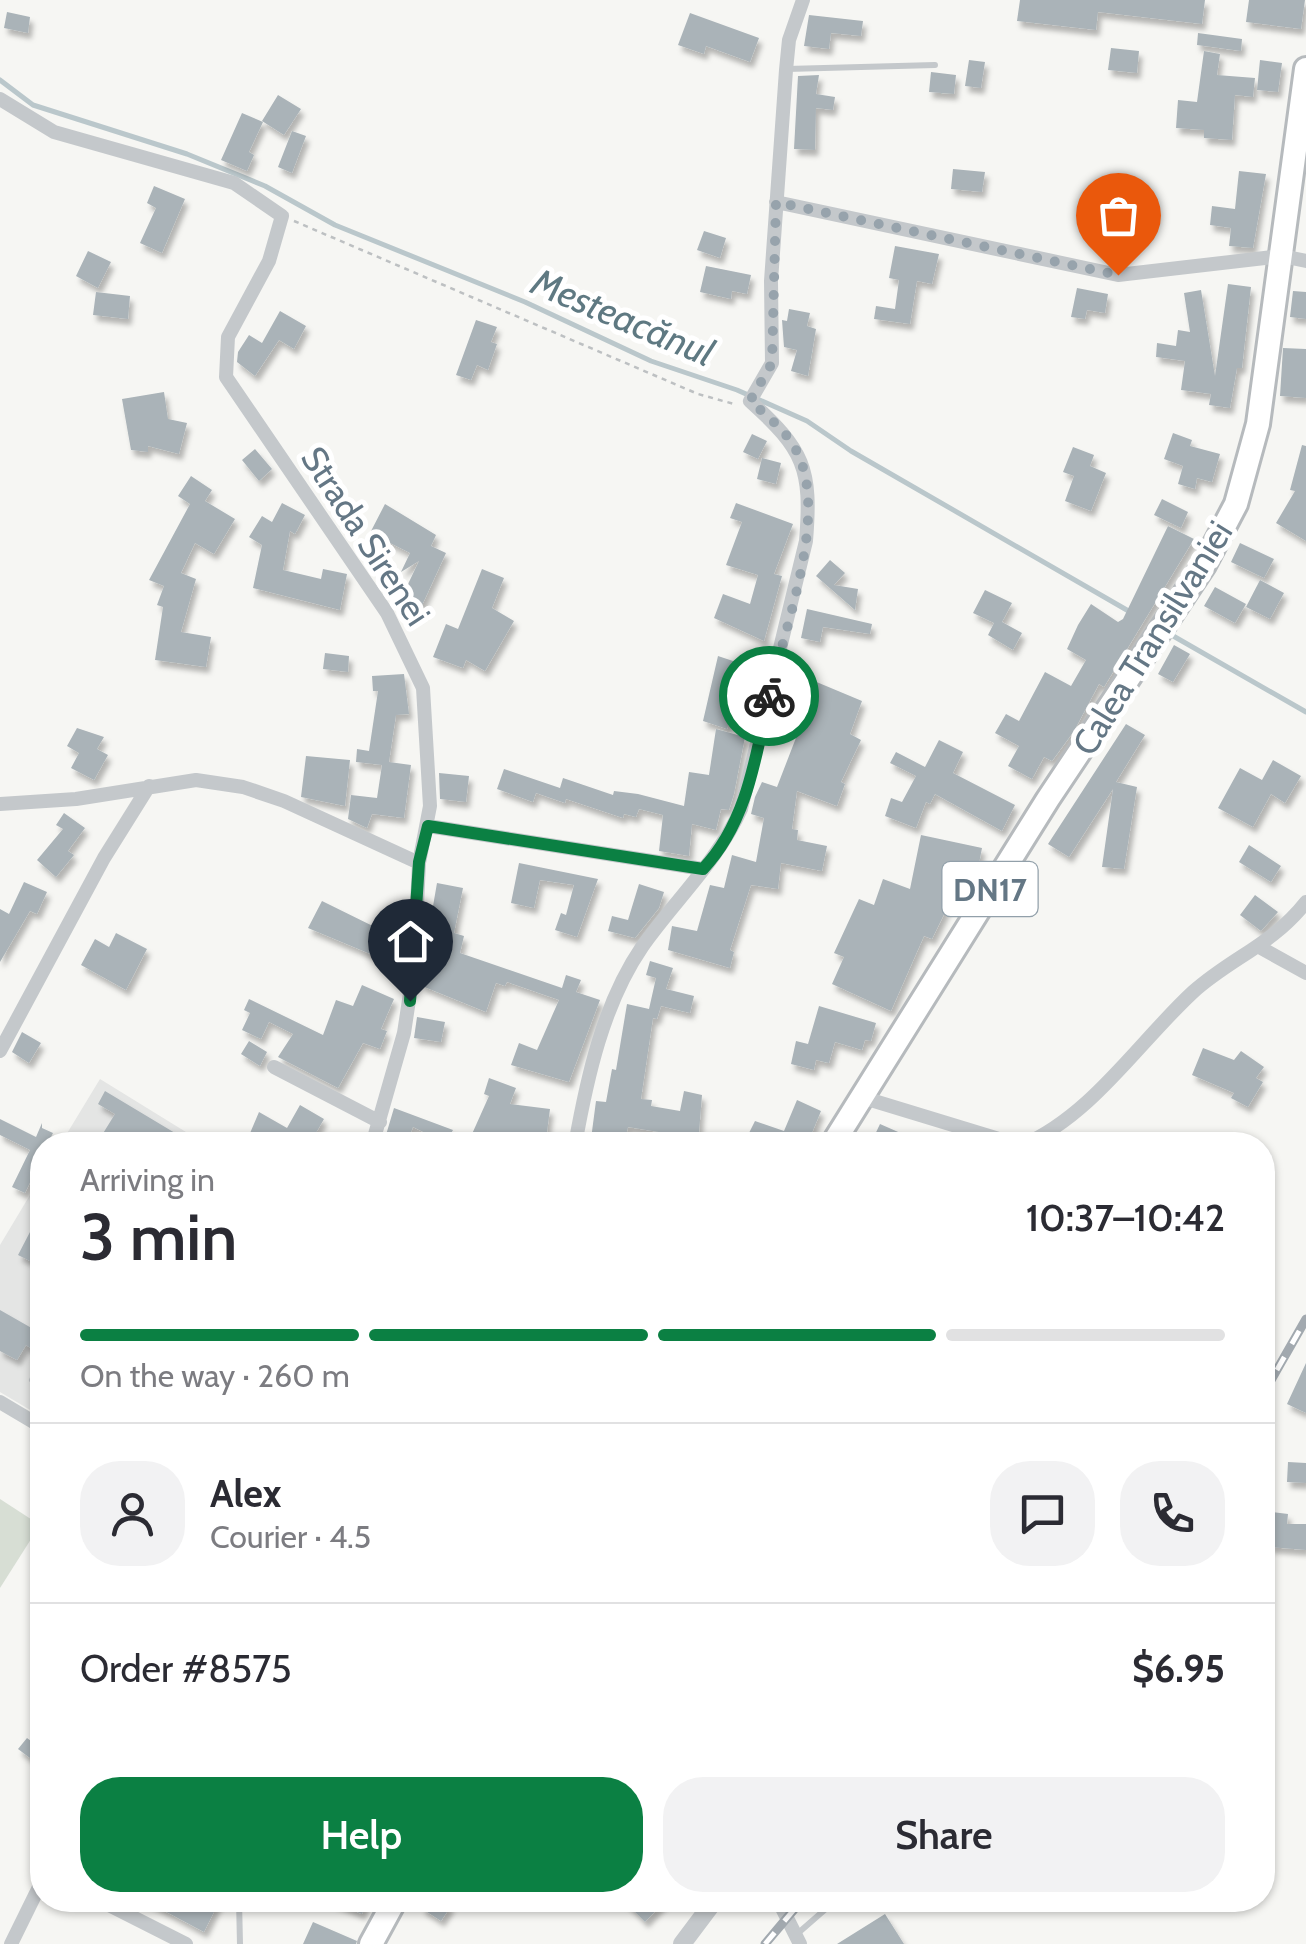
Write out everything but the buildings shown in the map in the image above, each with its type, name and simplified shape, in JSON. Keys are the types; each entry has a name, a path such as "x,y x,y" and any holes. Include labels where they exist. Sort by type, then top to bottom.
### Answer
{"highway":[{"name":"Calea Transilvaniei","path":"840,1132 1048,799 1223,531 1247,470 1282,256 1306,69"},
{"path":"371,1944 388,1912"}],"street":[{"path":"578,1132 587,1086 617,991 643,946 730,834 746,792 806,541 811,498 797,452 783,431 750,401 772,363 776,202 786,70 789,40 803,0"},
{"path":"0,99 76,140 157,158 234,183 282,216"},
{"path":"776,202 1118,275 1282,256 1306,261"},
{"name":"Strada Sirenei","path":"282,216 270,261 228,337 226,377 387,614 424,688 430,751 428,826 419,862 410,1001 377,1132"},
{"path":"0,804 62,801 184,779 242,787 419,862"},
{"path":"0,1051 104,858 149,786"},
{"path":"428,826 703,869"},
{"path":"1046,1132 1069,1118 1195,990 1261,948 1306,902"},
{"path":"1261,948 1306,973"},
{"path":"274,1067 380,1122"},
{"path":"860,1097 984,1132"},
{"path":"0,1402 30,1421"},
{"path":"11,1944 30,1905"},
{"path":"123,1912 186,1944"},
{"path":"682,1944 705,1912"},
{"path":"784,1912 798,1939"}],"lane":[{"path":"786,70 934,65"},
{"path":"239,1912 240,1944"},
{"path":"798,1939 824,1912"}],"path":[{"path":"282,216 727,406 750,401"}],"shaded area":[{"path":"100,1079 186,1132 68,1132"},
{"path":"30,1195 30,1410 0,1392 0,1245"},
{"path":"0,1499 30,1518 30,1541 0,1588"}],"waterway":[{"name":"Mesteacănul","path":"0,80 33,105 187,154 265,186 335,225 525,302 651,361 737,390 807,421 851,451 1132,613"},
{"name":"Mesteacănul","path":"1168,633 1306,712"}],"railway":[{"path":"1275,1373 1306,1319"},
{"path":"765,1944 792,1912"}],"way so far":[{"path":"769,696 806,541 811,498 797,452 783,431 750,401 764,383 772,363 771,281 776,202 1118,275"}],"route":[{"path":"410,1001 419,862 428,826 703,869 730,834 741,809 769,696"}]}
